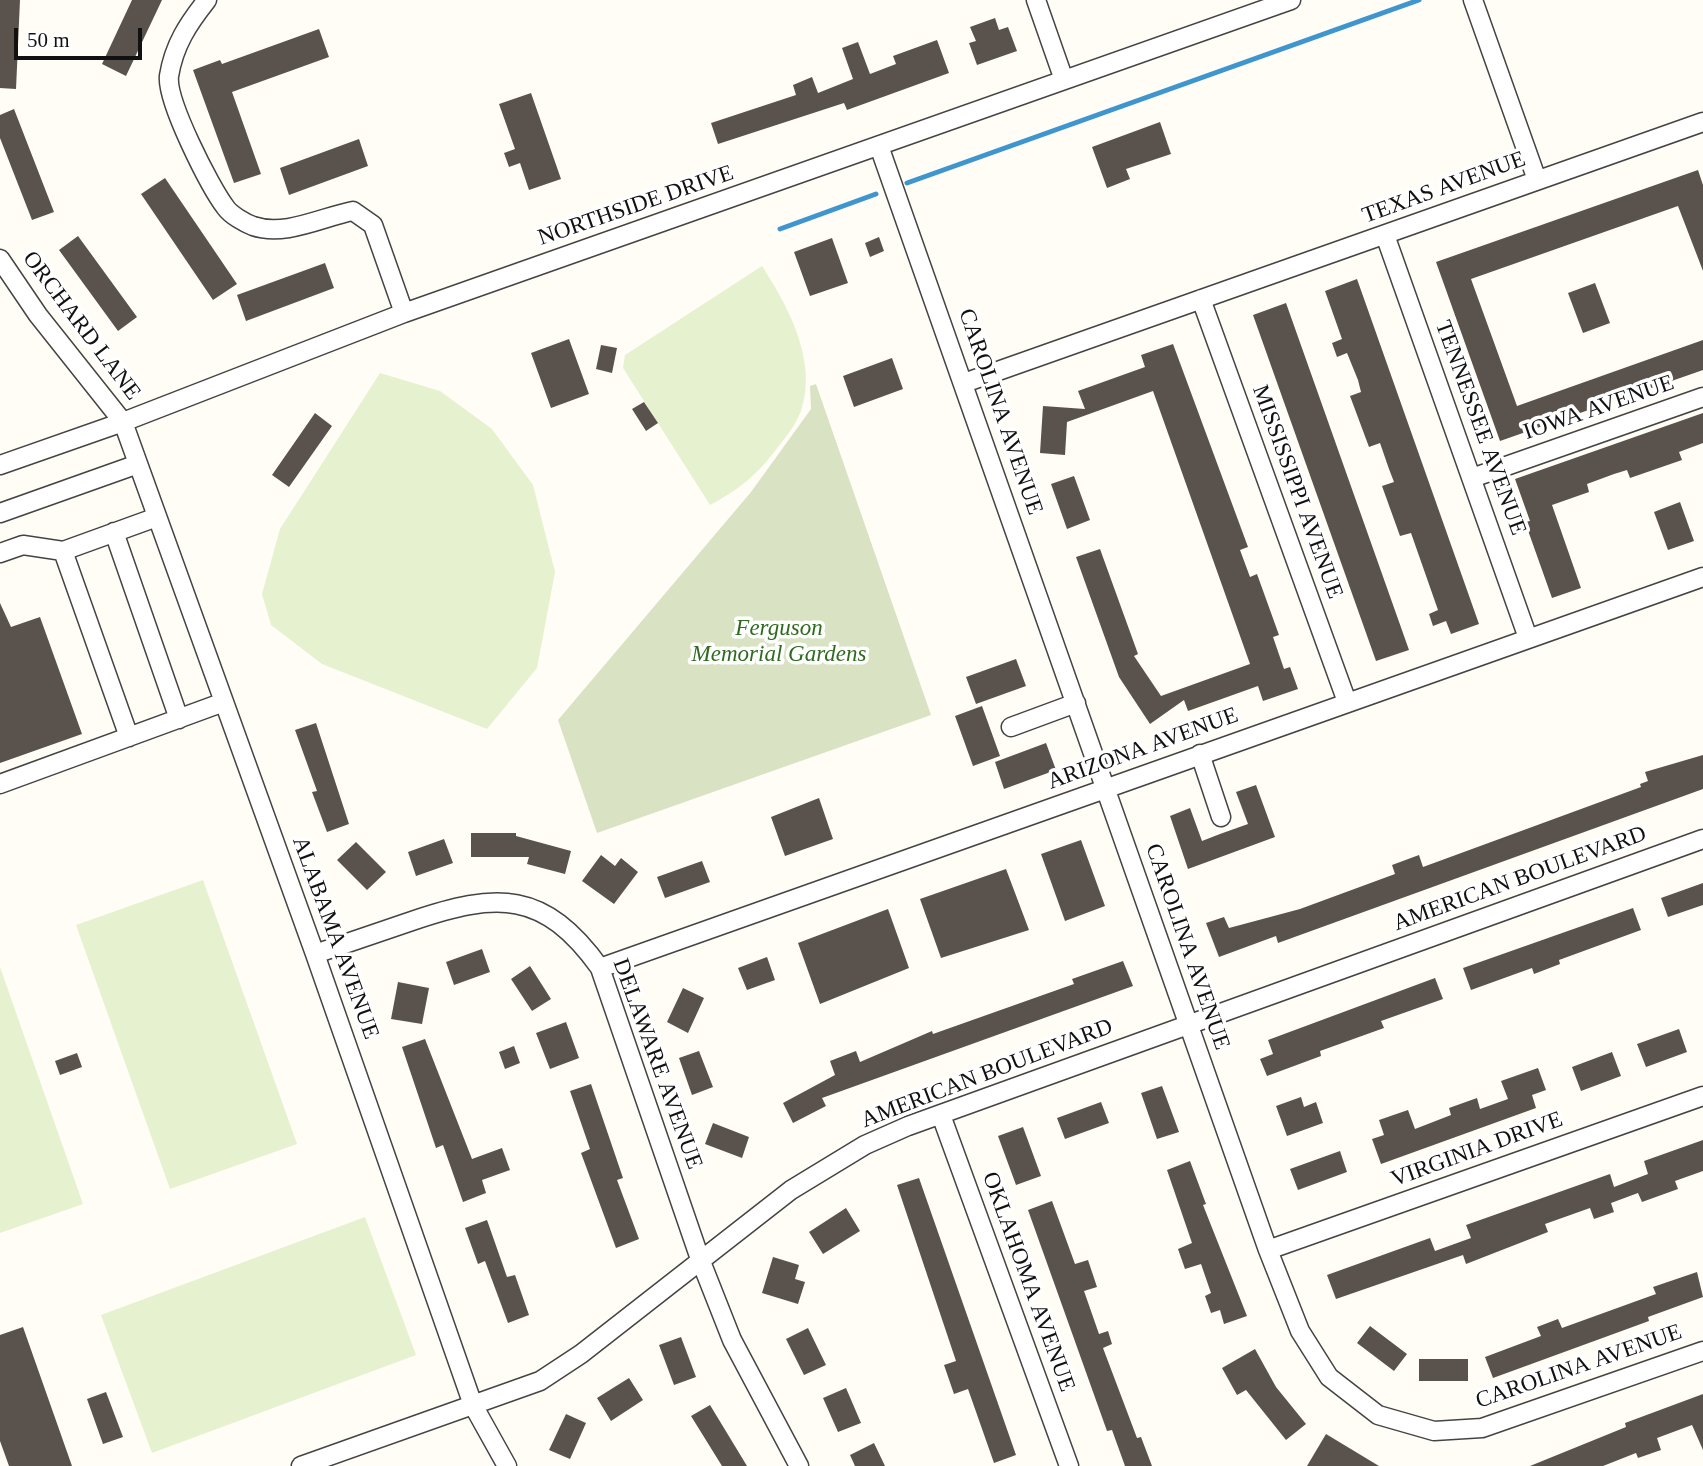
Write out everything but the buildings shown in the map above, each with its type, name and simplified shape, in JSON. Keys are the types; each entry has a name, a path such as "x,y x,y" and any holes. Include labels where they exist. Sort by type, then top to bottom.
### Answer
{"street":[{"path":"207,0 180,36 169,79 178,112 204,173 228,211 254,226 290,229 353,211 373,225 404,313"},
{"path":"1036,0 1064,80"},
{"name":"NORTHSIDE DRIVE","path":"0,465 122,422 404,313 1291,0"},
{"path":"1473,0 1537,180"},
{"name":"TEXAS AVENUE","path":"964,383 1703,122"},
{"name":"CAROLINA AVENUE","path":"879,146 1107,788 1186,1025 1268,1250 1300,1331 1329,1377 1378,1415 1434,1432 1482,1428 1703,1351"},
{"name":"TENNESSEE AVENUE","path":"1385,235 1528,638"},
{"name":"ORCHARD LANE","path":"0,259 38,315 122,422"},
{"name":"MISSISSIPPI AVENUE","path":"1202,299 1347,702"},
{"name":"IOWA AVENUE","path":"1472,478 1703,397"},
{"name":"ALABAMA AVENUE","path":"122,422 315,954 473,1405 507,1466"},
{"path":"0,513 138,464"},
{"path":"0,553 23,545 62,551 157,517"},
{"path":"114,532 179,719"},
{"path":"62,551 129,737"},
{"name":"ARIZONA AVENUE","path":"600,968 1703,577"},
{"path":"0,784 224,702"},
{"path":"1011,727 1076,703"},
{"path":"1200,754 1221,817"},
{"name":"AMERICAN BOULEVARD","path":"301,1466 540,1381 581,1354 791,1190 865,1145 1186,1025 1703,839"},
{"name":"DELAWARE AVENUE","path":"315,954 457,906 482,901 513,903 559,922 582,943 600,968 700,1259 732,1340 799,1466"},
{"name":"VIRGINIA DRIVE","path":"1268,1250 1703,1096"},
{"name":"OKLAHOMA AVENUE","path":"941,1115 1069,1466"}],"green space":[{"path":"762,266 798,335 806,373 801,411 788,434 756,473 710,505 623,368 625,355"},
{"path":"380,373 440,391 492,429 533,485 555,572 537,668 487,729 322,664 271,625 262,594 280,529"},
{"name":"Ferguson Memorial Gardens","path":"816,384 931,715 597,833 558,720 751,492 811,409 810,386"},
{"path":"203,880 297,1144 170,1189 76,925"},
{"path":"0,967 83,1204 0,1233"},
{"path":"365,1217 416,1355 152,1453 101,1315"}],"waterway":[{"path":"907,183 1419,0"},
{"path":"780,229 876,194"}]}
